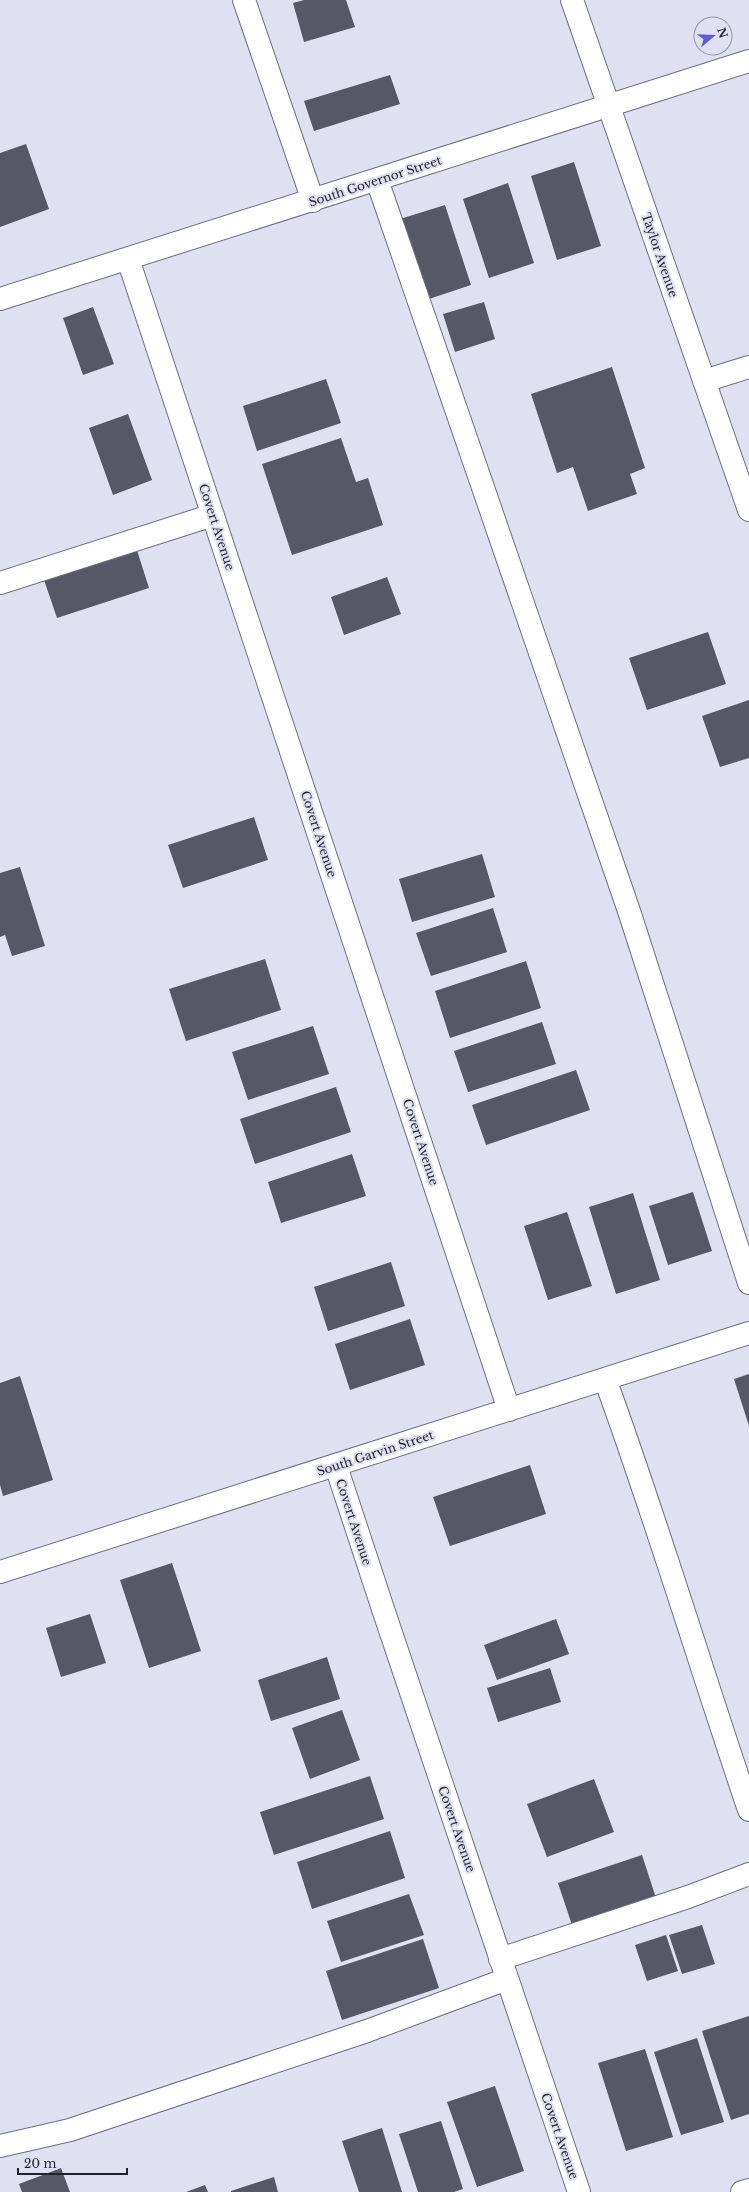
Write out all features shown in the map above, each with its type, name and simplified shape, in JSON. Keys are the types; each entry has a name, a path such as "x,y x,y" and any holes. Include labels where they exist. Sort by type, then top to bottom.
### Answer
{"street":[{"path":"244,0 313,201"},
{"name":"Taylor Avenue","path":"572,0 749,510"},
{"name":"South Governor Street","path":"0,299 313,201 749,61"},
{"path":"377,180 629,911 749,1283"},
{"name":"Covert Avenue","path":"128,259 510,1410"},
{"path":"704,381 749,366"},
{"path":"0,583 213,515"},
{"name":"South Garvin Street","path":"0,1572 749,1333"},
{"path":"605,1379 641,1476 705,1680 749,1810"},
{"name":"Covert Avenue","path":"336,1466 579,2192"},
{"path":"0,2146 70,2130 367,2031 504,1969 749,1874"},
{"path":"742,2192 749,2190"}],"building":[{"path":"304,0 346,0 355,27 304,42 293,3"},
{"path":"390,75 400,104 314,131 304,101"},
{"path":"26,144 49,209 0,227 0,153"},
{"path":"574,162 601,246 557,260 531,176"},
{"path":"508,183 534,263 489,278 463,199"},
{"path":"445,205 471,285 426,300 400,219"},
{"path":"484,302 495,339 455,352 443,314"},
{"path":"93,307 114,364 83,375 63,318"},
{"path":"612,367 645,468 630,474 637,494 588,511 573,467 557,473 531,394"},
{"path":"326,379 341,423 257,451 243,406"},
{"path":"128,414 152,480 113,495 89,428"},
{"path":"341,438 356,482 368,478 383,525 292,555 262,464"},
{"path":"135,544 149,588 57,618 42,574"},
{"path":"387,577 401,614 344,635 331,597"},
{"path":"708,632 726,684 647,710 629,658"},
{"path":"749,700 749,758 720,767 702,716"},
{"path":"254,817 268,860 183,888 168,845"},
{"path":"482,854 495,897 412,922 399,879"},
{"path":"20,867 45,946 12,956 5,935 0,937 0,873"},
{"path":"493,908 507,952 431,976 416,933"},
{"path":"265,959 281,1010 186,1041 169,989"},
{"path":"526,961 541,1008 450,1038 435,991"},
{"path":"542,1022 556,1064 468,1092 454,1051"},
{"path":"313,1026 329,1074 248,1100 232,1052"},
{"path":"576,1070 590,1110 486,1145 472,1105"},
{"path":"336,1087 351,1132 255,1164 240,1119"},
{"path":"352,1154 366,1196 281,1223 268,1182"},
{"path":"693,1192 712,1251 668,1265 649,1206"},
{"path":"633,1193 660,1280 616,1294 589,1207"},
{"path":"567,1212 592,1286 548,1300 524,1226"},
{"path":"391,1262 405,1306 328,1331 314,1287"},
{"path":"410,1319 425,1365 350,1390 335,1344"},
{"path":"749,1374 749,1426 734,1379"},
{"path":"20,1376 53,1480 3,1496 0,1485 0,1383"},
{"path":"530,1465 546,1514 450,1546 433,1497"},
{"path":"172,1563 201,1651 149,1668 120,1580"},
{"path":"90,1614 106,1663 61,1677 46,1628"},
{"path":"556,1619 569,1654 497,1680 484,1645"},
{"path":"327,1657 340,1699 271,1721 258,1680"},
{"path":"550,1668 561,1702 498,1722 487,1688"},
{"path":"342,1710 360,1760 310,1779 292,1728"},
{"path":"370,1776 384,1819 274,1855 260,1812"},
{"path":"594,1779 614,1832 547,1857 527,1804"},
{"path":"390,1831 405,1878 312,1909 297,1862"},
{"path":"642,1855 656,1898 572,1925 558,1883"},
{"path":"409,1894 424,1935 341,1962 327,1921"},
{"path":"702,1925 715,1964 682,1974 669,1935"},
{"path":"666,1935 678,1971 647,1981 635,1945"},
{"path":"423,1939 439,1988 342,2020 326,1971"},
{"path":"749,2016 749,2114 731,2120 702,2031"},
{"path":"697,2038 724,2122 681,2135 654,2052"},
{"path":"645,2049 673,2137 626,2151 598,2063"},
{"path":"495,2086 524,2171 477,2187 447,2102"},
{"path":"441,2121 463,2189 454,2192 418,2192 399,2134"},
{"path":"382,2128 402,2192 359,2192 342,2141"},
{"path":"61,2168 70,2192 22,2192 19,2184"},
{"path":"274,2177 278,2192 231,2192 231,2191"},
{"path":"205,2185 208,2192 186,2192"}]}
